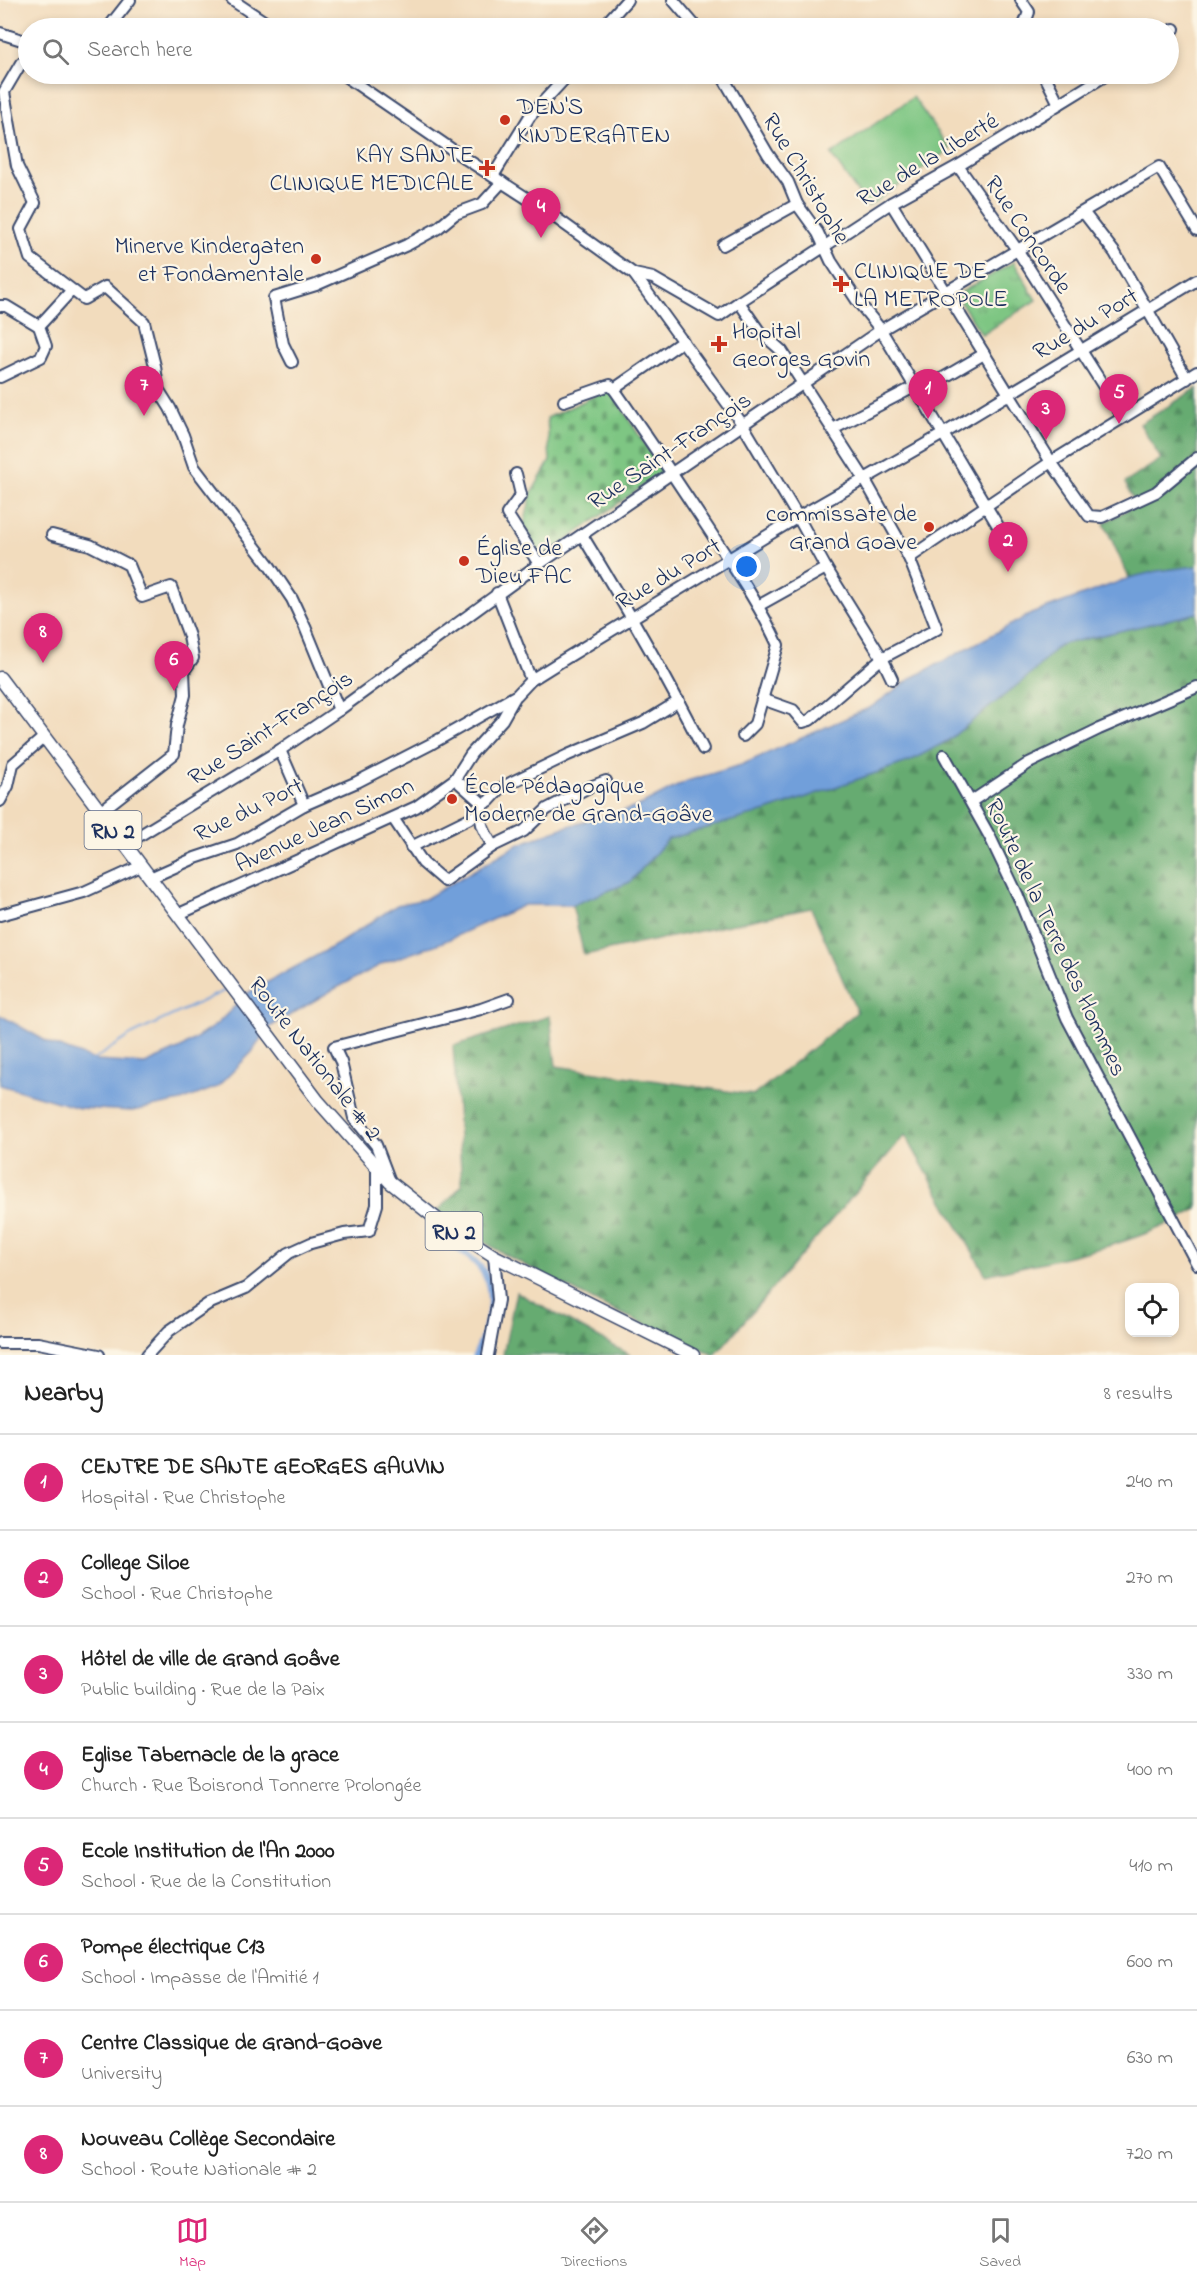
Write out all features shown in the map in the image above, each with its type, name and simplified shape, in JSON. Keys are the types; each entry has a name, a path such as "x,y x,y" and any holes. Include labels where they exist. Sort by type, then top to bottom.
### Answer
{"main road":[{"name":"Route Nationale # 2","path":"0,678 318,1101 390,1182 438,1220 494,1256 693,1355"}],"street":[{"path":"116,18 130,0"},
{"path":"232,0 259,18"},
{"path":"611,18 627,0"},
{"path":"674,0 689,18"},
{"path":"1021,0 1029,12 1027,18"},
{"path":"0,33 18,39"},
{"path":"18,68 4,92 17,166 35,202 21,229 30,258 84,299 105,287 144,322 158,389 180,427 193,464 292,599 339,710"},
{"path":"357,84 542,208 634,274 742,425 882,658 892,679"},
{"path":"292,362 283,344 274,298 316,285 407,245 438,228 455,214 482,204 530,116 560,84"},
{"name":"Rue Christophe","path":"727,84 768,154 788,182 797,204 818,233 824,248 856,299 881,330 1010,546"},
{"path":"1049,84 1059,105"},
{"name":"Rue de la Liberté","path":"634,274 653,278 719,316 891,203 958,166 1092,84"},
{"name":"Rue Concorde","path":"958,166 1018,251 1123,417"},
{"name":"Rue Saint-François","path":"124,845 280,750 339,710 497,593 881,330 1159,167 1197,230"},
{"path":"891,203 1051,462 1089,516 1102,517 1156,492 1197,458"},
{"path":"723,245 797,204"},
{"path":"1084,213 1115,253 1186,379"},
{"name":"Rue du Port","path":"150,878 195,858 237,844 304,805 357,782 517,695 531,680 798,517 943,434 1197,280"},
{"path":"39,326 71,291"},
{"path":"740,302 759,331 782,351 865,480 909,558 937,629 882,658 810,720 803,722 793,710 762,699"},
{"path":"0,306 6,306 39,326 46,346 41,357 0,377"},
{"path":"614,389 683,342"},
{"path":"833,429 984,354"},
{"path":"909,558 1051,462 1197,372"},
{"path":"564,401 610,385 614,389 672,473 758,606 778,645 755,724 743,736"},
{"path":"516,474 521,495 507,514 539,564"},
{"path":"52,535 92,546 129,565 142,597 171,586 189,636 193,658 184,671 185,695 177,725 174,754 100,812"},
{"path":"582,535 633,619 703,749"},
{"path":"758,606 826,568"},
{"path":"497,593 531,680"},
{"path":"972,801 1029,763 1099,729 1197,687"},
{"name":"Avenue Jean Simon","path":"178,914 416,807 455,779 471,754 502,720 517,695"},
{"path":"411,847 481,808 500,789 512,782 567,755 643,723 679,701"},
{"path":"0,801 8,786 13,764 43,738"},
{"path":"280,750 304,805"},
{"name":"Route de la Terre des Hommes","path":"944,755 972,801 1018,896 1067,1018 1197,1264"},
{"path":"455,779 481,808 480,823 493,846"},
{"path":"393,819 423,863 444,881 493,846 524,831 554,805 606,781"},
{"path":"0,915 84,892 141,866"},
{"path":"390,1182 376,1145 354,1118 334,1047 509,999"},
{"path":"147,1355 169,1331 188,1317 208,1304 246,1288 289,1253 311,1243 344,1234 369,1231 377,1204 377,1167"},
{"path":"488,1355 498,1300 494,1256"},
{"path":"0,1343 38,1343 99,1355"}],"green space":[{"path":"913,97 950,149 868,207 831,155"},
{"path":"1014,262 1036,300 982,335 956,295"},
{"path":"1197,388 1197,566 1158,571 1129,578 1104,523 1136,505 1125,483 1161,459 1140,424"},
{"path":"610,389 662,472 542,558 524,525 532,492 550,461 547,418"},
{"path":"1197,613 1197,1209 1147,1233 1121,1242 986,1275 905,1135 715,1355 600,1304 502,1253 437,1212 462,1185 453,1046 550,1016 556,1066 754,1095 857,1012 811,908 584,955 572,905 630,882 668,839 766,811 910,761 947,741 1032,673 1059,645"},
{"path":"516,1292 630,1355 503,1355"}],"water":[{"path":"1197,566 1197,613 1059,645 1032,673 947,741 910,761 766,811 668,839 630,882 572,905 524,905 443,942 384,963 268,1028 252,1052 217,1087 181,1101 132,1111 79,1108 0,1085 0,1015 51,1044 97,1061 145,1064 181,1048 216,1025 249,992 338,944 397,905 425,899 517,845 565,827 637,807 687,781 741,765 871,707 912,678 1031,614 1129,578 1158,571"}],"waterway":[{"path":"93,1060 131,1035 228,989"},
{"path":"444,1230 441,1237 479,1266 489,1286 488,1321 476,1355"}],"place":[{"name":"DEN'S KINDERGATEN","path":"505,120"},
{"name":"KAY SANTE CLINIQUE MEDICALE","path":"487,168"},
{"name":"Eglise Tabernacle de la grace","path":"541,238"},
{"name":"Minerve Kindergaten et Fondamentale","path":"316,259"},
{"name":"CLINIQUE DE LA METROPOLE","path":"841,284"},
{"name":"Hopital Georges Govin","path":"719,344"},
{"name":"Centre Classique de Grand-Goave","path":"144,416"},
{"name":"CENTRE DE SANTE GEORGES GAUVIN","path":"928,419"},
{"name":"Ecole Institution de l'An 2000","path":"1119,424"},
{"name":"Hôtel de ville de Grand Goâve","path":"1046,440"},
{"name":"commissate de Grand Goave","path":"929,527"},
{"name":"Église de Dieu FAC","path":"464,561"},
{"name":"College Siloe","path":"1008,572"},
{"name":"Nouveau Collège Secondaire","path":"43,663"},
{"name":"Pompe électrique C13","path":"174,691"},
{"name":"École Pédagogique Moderne de Grand-Goâve","path":"452,799"}]}
